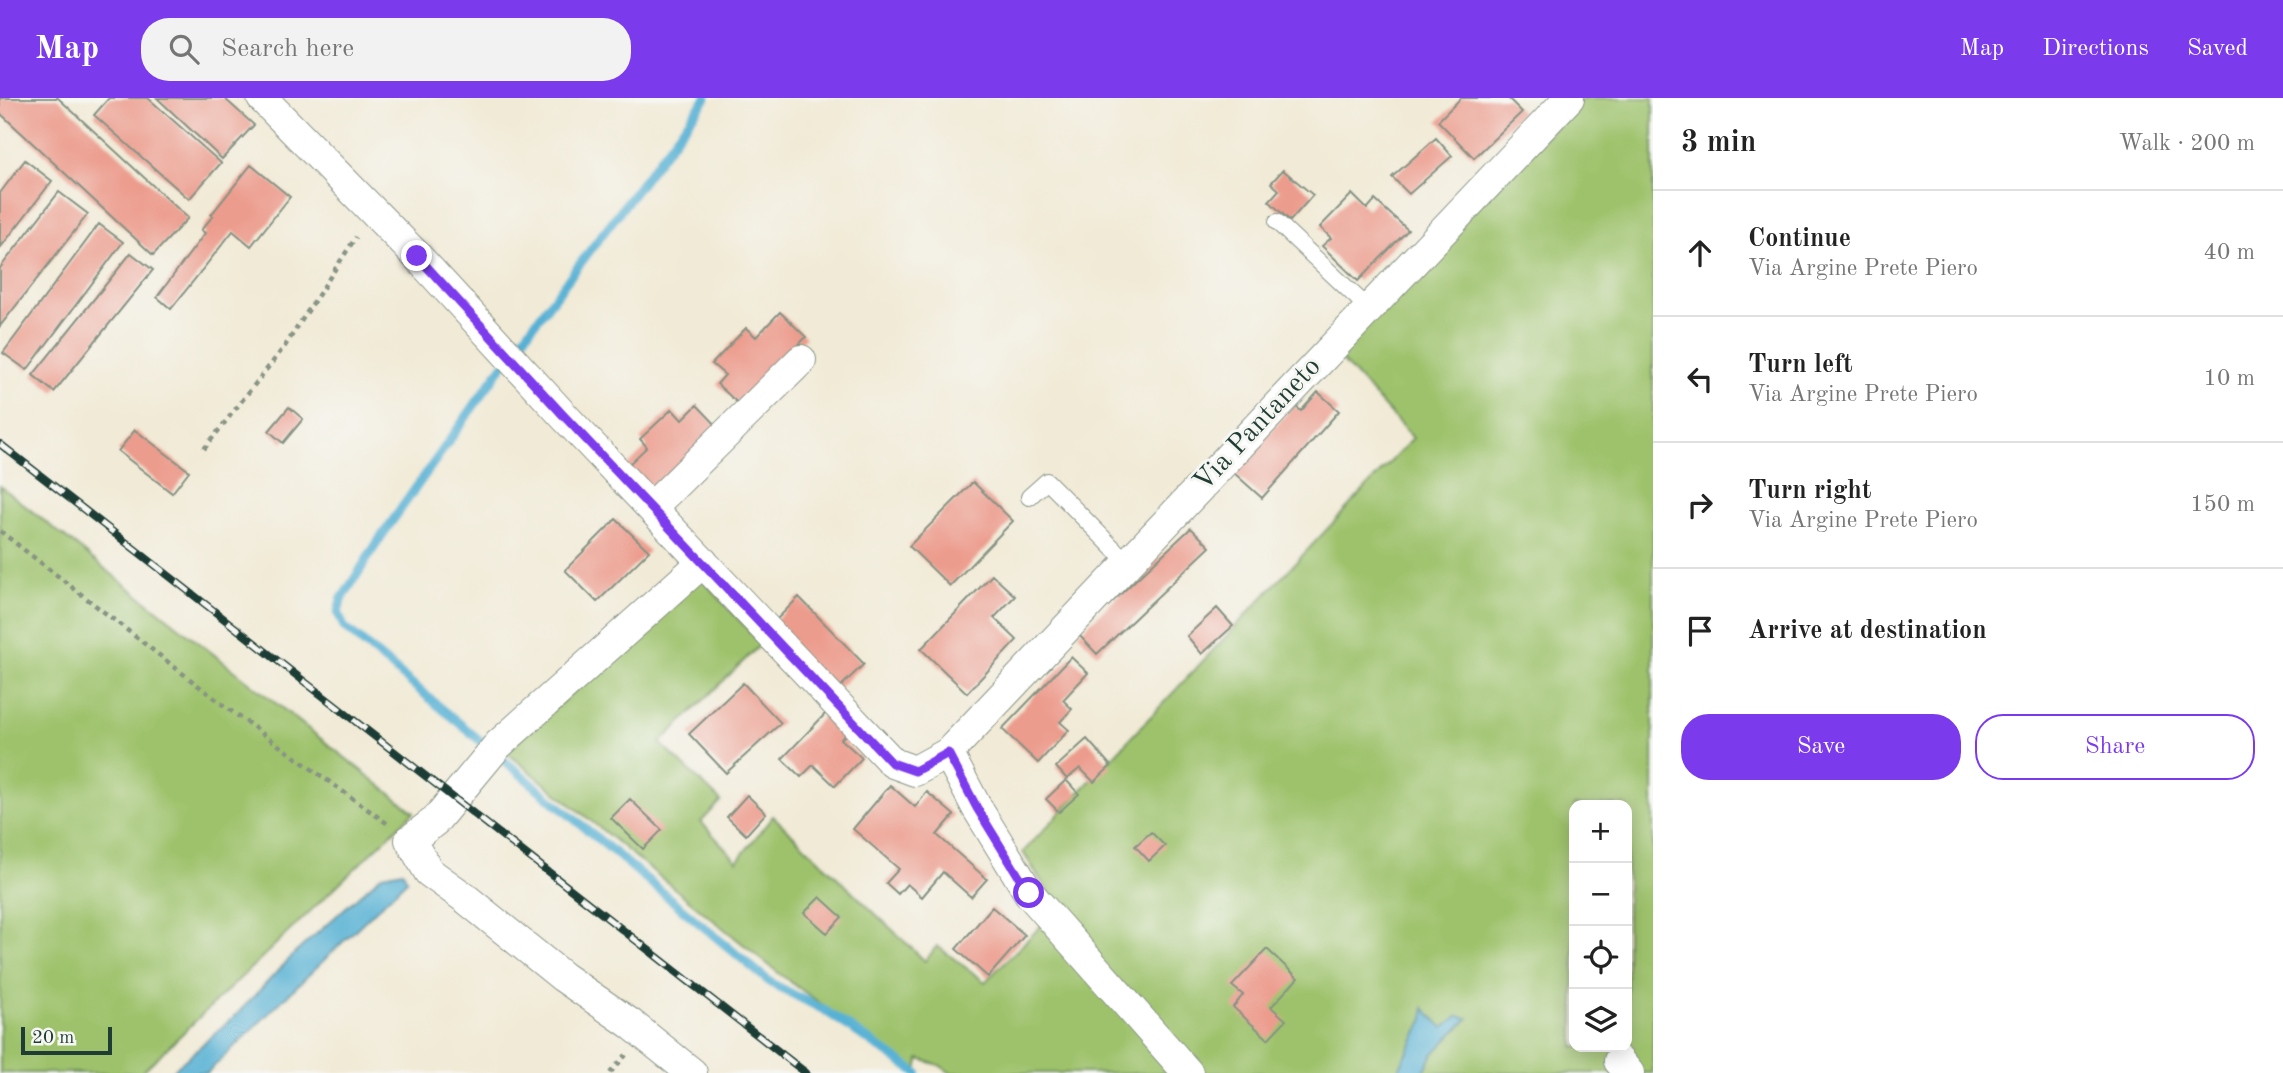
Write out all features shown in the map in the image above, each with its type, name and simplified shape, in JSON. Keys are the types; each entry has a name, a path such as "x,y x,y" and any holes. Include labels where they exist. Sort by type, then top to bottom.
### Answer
{"street":[{"name":"Via Pantaneto","path":"262,98 374,212 892,763 915,771 948,753 1569,98"},
{"path":"651,508 801,360"},
{"path":"692,1073 429,872 410,840 435,821 491,754 703,562"},
{"path":"948,753 977,808 1029,893 1188,1073"}],"lane":[{"path":"1277,222 1369,309"},
{"path":"1029,497 1047,481 1128,563"}],"path":[{"path":"204,449 285,346 374,212"},
{"path":"0,531 227,708 410,840"}],"green space":[{"path":"1583,98 1653,98 1653,1073 1423,1073 1433,1054 1468,1019 1458,1016 1443,1028 1424,1009 1424,1019 1397,1073 951,1073 939,1065 919,1059 917,1073 781,975 506,752 701,578 761,644 660,743 721,801 701,822 737,861 773,816 925,961 937,946 985,982 1043,924 1060,911 1023,852 1413,438 1335,353"},
{"path":"0,486 414,812 141,1073 0,1073"}],"water":[{"path":"403,871 407,880 207,1073 170,1073 237,1014 295,953 382,875"},
{"path":"1424,1008 1443,1028 1458,1016 1468,1018 1433,1054 1423,1073 1397,1073 1424,1019"}],"building":[{"path":"0,98 58,98 188,218 153,255 0,113"},
{"path":"109,98 148,98 221,163 189,199 94,115"},
{"path":"157,98 224,98 254,125 222,159"},
{"path":"1461,98 1508,98 1522,112 1474,158 1438,121"},
{"path":"1436,138 1452,156 1409,194 1392,177"},
{"path":"25,160 52,181 0,248 0,193"},
{"path":"251,165 290,197 251,246 233,231 171,309 157,297 205,233 201,230 213,216 211,215"},
{"path":"1283,170 1313,195 1290,221 1269,201 1279,190 1271,183"},
{"path":"59,192 88,214 0,326 0,268"},
{"path":"1352,194 1367,209 1375,200 1408,230 1358,281 1322,246 1331,238 1320,227"},
{"path":"99,224 123,242 27,370 3,353"},
{"path":"131,253 153,270 54,392 33,375"},
{"path":"780,312 806,337 741,406 717,384 725,375 712,364 746,328 756,337"},
{"path":"1318,392 1339,411 1262,498 1234,473 1294,405 1301,411"},
{"path":"697,405 720,429 652,494 626,467 647,447 640,439 672,409 682,420"},
{"path":"289,407 303,419 283,443 269,431"},
{"path":"135,430 189,471 172,493 118,451"},
{"path":"973,482 1013,521 950,586 909,546"},
{"path":"616,519 649,551 597,602 565,570"},
{"path":"1191,528 1210,547 1097,654 1078,634"},
{"path":"992,575 1015,596 994,618 1017,640 967,693 921,649"},
{"path":"799,597 864,664 835,692 771,625"},
{"path":"1217,608 1233,626 1202,654 1187,636"},
{"path":"1071,657 1088,673 1063,700 1072,709 1060,722 1069,730 1038,763 1002,729"},
{"path":"743,683 781,723 726,773 689,734"},
{"path":"828,711 849,731 841,739 862,758 835,786 813,765 801,777 782,759"},
{"path":"1087,739 1111,766 1094,782 1080,768 1067,779 1056,767"},
{"path":"1066,780 1079,794 1059,812 1046,799"},
{"path":"890,785 915,807 927,792 954,815 937,835 987,879 971,897 943,872 922,897 907,884 898,894 886,883 899,869 853,829"},
{"path":"747,795 766,813 746,835 727,817"},
{"path":"630,799 662,830 643,849 611,818"},
{"path":"1151,832 1165,846 1149,861 1135,846"},
{"path":"820,897 842,917 827,933 804,913"},
{"path":"992,907 1025,935 988,977 956,949"},
{"path":"1267,949 1298,978 1271,1007 1286,1020 1268,1039 1233,1007 1243,995 1232,986"}],"waterway":[{"path":"706,98 500,369 381,537 341,600 338,612 344,627 771,983 824,1010 917,1073"}],"railway":[{"path":"0,444 806,1073"}],"route":[{"path":"417,256 563,415 892,763 915,771 948,753 977,808 1029,893"}]}
